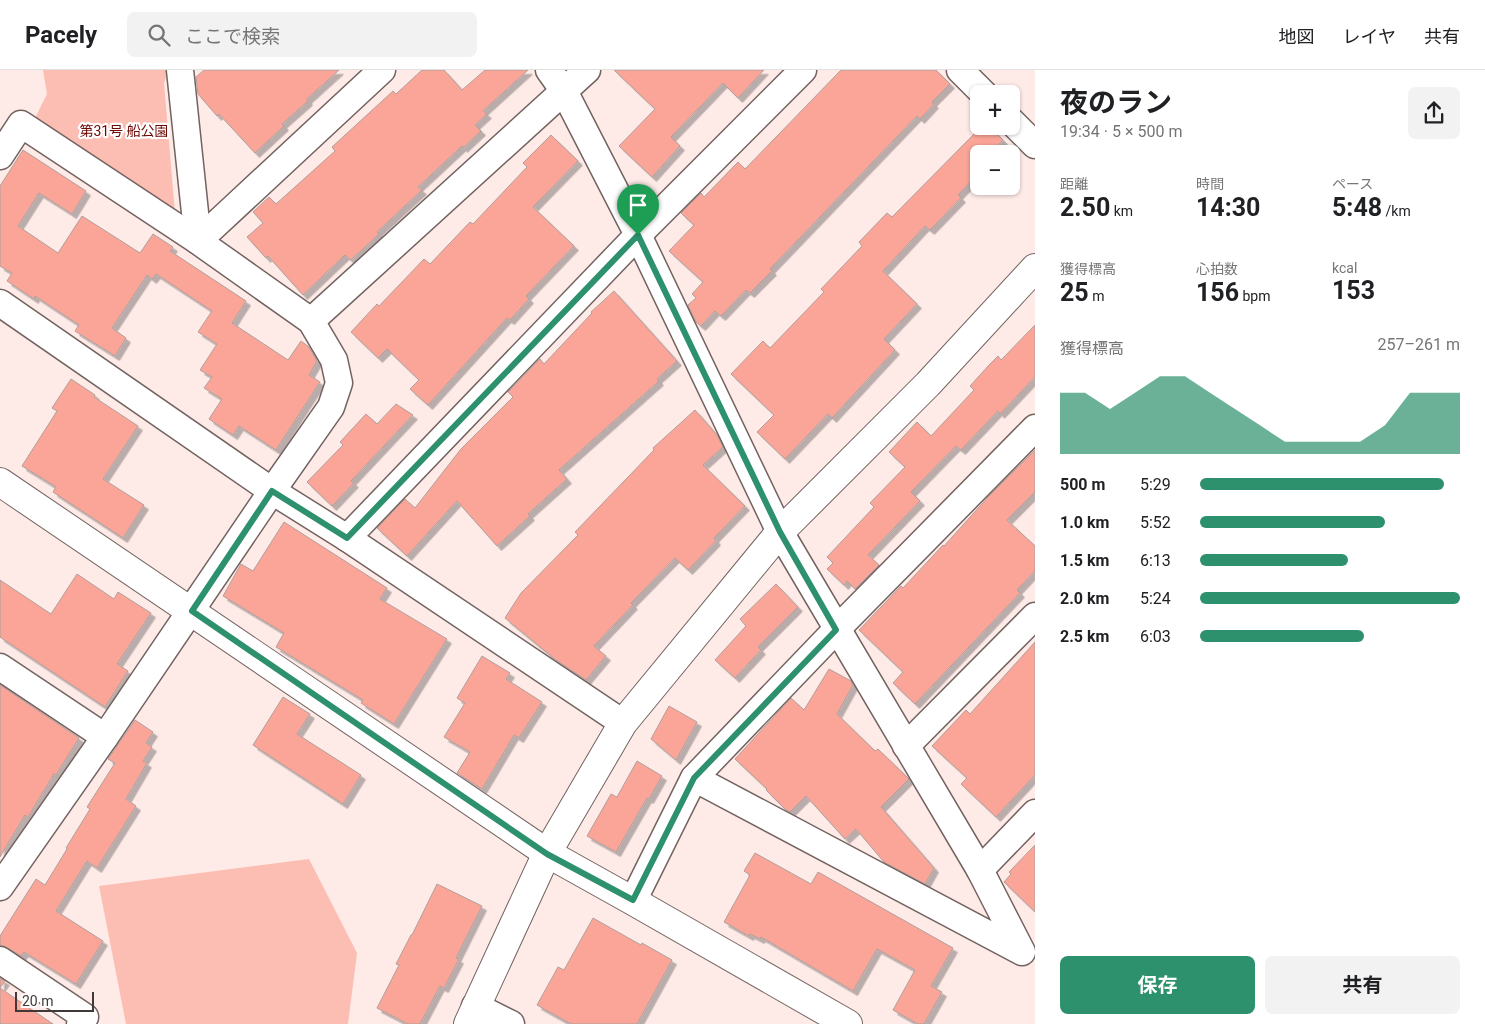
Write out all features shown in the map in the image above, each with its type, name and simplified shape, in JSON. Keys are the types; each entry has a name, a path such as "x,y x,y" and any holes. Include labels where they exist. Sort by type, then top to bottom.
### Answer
{"street":[{"path":"180,70 198,242"},
{"path":"198,242 382,70"},
{"path":"549,70 564,91 638,235 780,532 1029,956"},
{"path":"311,321 586,70"},
{"path":"347,538 638,235 803,70"},
{"path":"960,70 975,85"},
{"path":"0,156 20,124 198,242 311,321 334,360 339,383 331,407 106,737 0,887"},
{"path":"1020,130 1035,145"},
{"path":"511,1024 472,1015 547,854 623,724 780,532 928,384 1035,268"},
{"path":"0,303 272,491 347,538 623,724"},
{"path":"633,900 694,778 836,630 1035,428"},
{"path":"0,482 547,854 633,900 848,1024"},
{"path":"906,746 1035,616"},
{"path":"0,667 106,737"},
{"path":"694,778 1029,956"},
{"path":"980,870 1035,813"},
{"path":"0,960 85,1018 80,1024"}],"green space":[{"name":"第31号 船公園","path":"43,70 169,70 164,83 175,213 43,129 36,116 47,94"},
{"path":"309,859 357,953 348,1024 126,1024 99,886"}],"building":[{"path":"204,70 339,70 307,99 308,101 282,124 284,126 255,153 219,114 217,116 198,94 196,77"},
{"path":"422,70 444,70 462,90 485,70 528,70 483,111 487,114 475,125 481,131 418,187 422,190 377,232 379,234 351,260 345,255 303,295 268,256 266,258 247,237 263,223 253,212 269,197 276,204 335,151 332,147 393,91 396,94"},
{"path":"614,70 764,70 738,98 723,83 671,137 680,146 652,177 619,146 655,109"},
{"path":"841,70 936,70 950,84 932,102 934,104 920,119 917,116 770,269 772,271 750,293 746,290 721,316 715,311 701,326 696,322 688,305 696,298 692,294 703,282 669,251 694,225 681,213 701,193 704,197 738,162 745,169"},
{"path":"551,135 578,161 533,207 574,246 526,296 529,299 510,320 507,318 428,405 410,389 419,380 387,349 378,358 351,332 424,259 430,264 470,222 473,224 527,167 523,163"},
{"path":"973,135 998,135 1003,140 998,145 970,145 970,182 958,195 961,198 930,230 925,226 883,271 917,304 884,339 895,350 832,418 828,414 785,459 757,432 774,415 731,374 763,341 770,348 824,292 821,289 862,246 859,242 887,213 892,217"},
{"path":"23,150 86,191 72,214 39,193 18,226 58,253 82,216 140,253 153,234 173,247 170,251 246,301 232,323 288,360 301,341 309,347 317,361 309,375 320,382 276,450 239,426 233,435 209,419 222,399 204,388 212,377 200,370 217,344 198,332 212,311 156,274 152,279 147,275 112,328 126,338 115,356 75,331 79,325 35,296 34,299 7,281 12,273 0,266 0,186"},
{"path":"614,291 677,361 657,379 659,381 559,470 567,479 528,514 530,516 497,546 457,501 407,556 377,528 405,499 415,508 461,449 513,397 508,392 540,359 544,364 591,312"},
{"path":"1035,325 1035,377 1000,414 998,411 961,450 956,446 911,492 920,501 868,555 879,565 855,589 847,581 844,585 827,569 833,563 827,557 874,507 870,503 905,467 889,452 917,422 931,436 974,390 970,386 990,364 998,356 1001,360"},
{"path":"71,379 95,395 94,397 138,426 103,479 144,505 123,538 53,492 56,487 22,466 57,411 52,408"},
{"path":"396,404 413,415 351,481 354,483 332,506 307,482 343,445 340,442 366,414 377,424"},
{"path":"695,410 717,435 723,447 703,465 745,506 714,538 716,541 688,570 675,558 631,603 633,605 594,646 606,656 586,680 556,660 505,618 521,593 578,535 575,532 654,450 653,448"},
{"path":"1035,450 1035,492 1007,520 1035,546 1035,571 1017,590 1020,593 915,704 893,683 903,672 859,630 901,586 903,588"},
{"path":"284,522 387,588 380,599 447,639 394,724 361,703 363,700 276,647 284,633 223,596 241,564 253,571"},
{"path":"77,574 114,599 118,592 151,613 117,664 128,671 105,707 0,637 0,580 51,614"},
{"path":"776,584 798,607 758,647 761,650 735,678 715,660 746,626 740,619"},
{"path":"1035,642 1035,775 996,817 961,784 967,778 932,746 966,710 970,714"},
{"path":"482,656 510,673 506,679 542,702 519,738 514,735 482,789 457,773 470,752 444,737 465,703 457,698"},
{"path":"829,669 851,681 853,685 837,714 875,751 878,749 909,779 881,807 934,868 925,884 884,862 856,829 845,839 806,796 790,812 786,810 735,759 791,698 804,710"},
{"path":"0,685 79,738 28,817 25,815 0,857"},
{"path":"283,697 310,714 297,734 361,775 343,804 253,745"},
{"path":"669,706 697,722 676,760 651,739"},
{"path":"135,720 153,732 146,743 152,747 143,761 147,763 126,799 136,806 97,868 87,861 56,911 103,941 76,984 24,952 21,956 0,945 0,936 36,879 45,885 90,809 87,807 115,763 108,759"},
{"path":"637,761 662,776 616,852 587,836 611,794 617,797"},
{"path":"1035,845 1035,912 1004,882 1011,874 1009,872"},
{"path":"755,853 811,884 818,872 953,948 931,986 942,992 924,1024 918,1024 893,1010 915,970 877,949 853,991 761,937 760,939 750,934 749,936 724,922 750,875 744,871"},
{"path":"437,884 482,906 456,958 459,959 444,988 440,986 420,1024 408,1024 377,1008 399,965 396,964"},
{"path":"593,918 672,960 637,1024 571,1024 537,1005 558,967 564,970"},
{"path":"0,978 5,981 0,988"},
{"path":"0,988 53,1024 0,1024"}],"route":[{"path":"638,235 780,532 836,630 694,778 633,900 547,854 192,611 272,491 347,538 638,235"}]}
